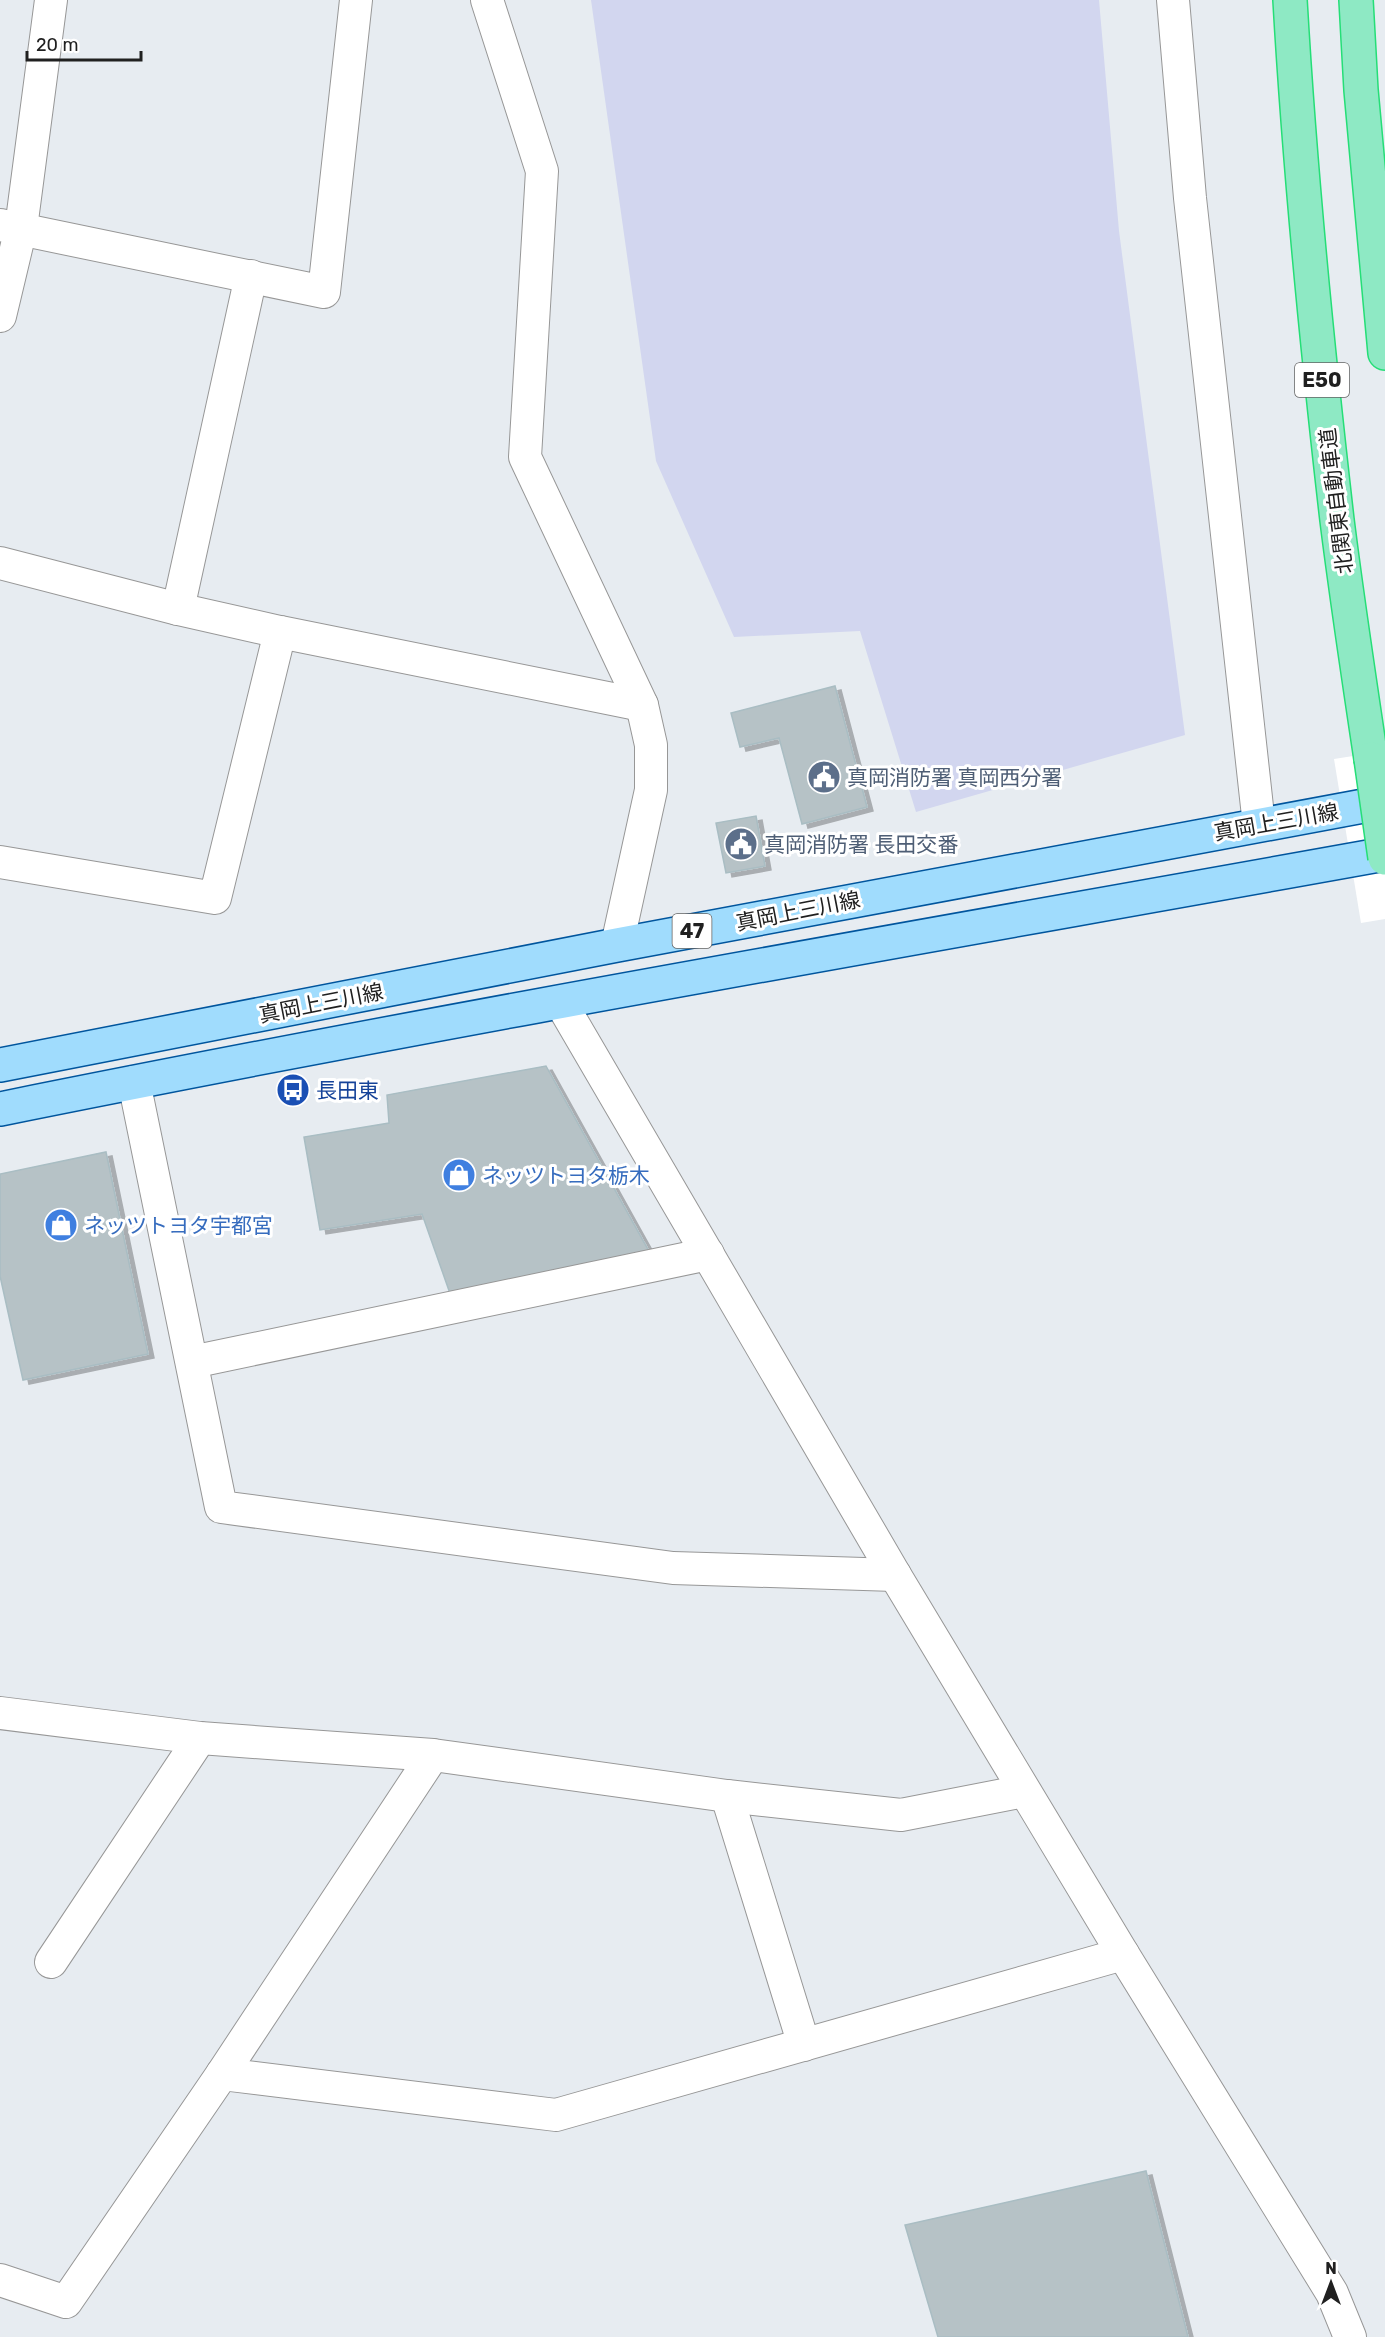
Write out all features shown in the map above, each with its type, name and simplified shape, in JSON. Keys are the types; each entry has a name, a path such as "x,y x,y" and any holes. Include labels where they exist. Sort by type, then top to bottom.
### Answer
{"highway":[{"name":"北関東自動車道","path":"1290,0 1317,340 1338,522 1385,856"},
{"path":"1356,0 1361,90 1385,353"}],"main road":[{"name":"真岡上三川線","path":"0,1065 617,945 1385,802"},
{"name":"真岡上三川線","path":"0,1109 561,1003 1385,856"}],"street":[{"path":"0,316 10,227 51,0"},
{"path":"10,227 324,291 356,0"},
{"path":"487,0 542,171 525,457 642,705 651,745 651,790 617,945"},
{"path":"1173,0 1190,198 1259,825"},
{"path":"178,609 251,276"},
{"path":"0,563 178,609 280,632 642,705"},
{"path":"0,862 215,898 280,632"},
{"path":"561,1003 1024,1791 1332,2293 1350,2337"},
{"path":"134,1082 221,1507 673,1568 895,1575"},
{"path":"192,1362 708,1254"},
{"path":"0,1713 200,1738 433,1755 727,1796 901,1815 1024,1791"},
{"path":"51,1962 200,1738"},
{"path":"0,2280 66,2302 222,2074 433,1755"},
{"path":"727,1796 804,2045"},
{"path":"222,2074 556,2115 1123,1954"}],"shaded area":[{"path":"591,0 1099,0 1119,231 1185,735 916,812 860,631 734,637 656,461"}],"pier":[{"path":"1385,751 1385,919 1361,923 1334,759"}],"building":[{"name":"真岡消防署 真岡西分署","path":"835,686 867,807 802,824 779,738 740,747 731,713"},
{"name":"真岡消防署 長田交番","path":"756,816 765,866 726,873 716,823"},
{"name":"ネッツトヨタ栃木","path":"546,1066 651,1255 452,1299 422,1214 320,1230 304,1137 389,1123 387,1095"},
{"name":"ネッツトヨタ宇都宮","path":"106,1152 148,1354 23,1380 0,1276 0,1174"},
{"path":"1146,2171 1188,2337 938,2337 905,2225"}],"place":[{"name":"真岡消防署 真岡西分署","path":"824,777"},
{"name":"真岡消防署 長田交番","path":"741,844"},
{"name":"長田東","path":"293,1090"},
{"name":"ネッツトヨタ栃木","path":"459,1175"},
{"name":"ネッツトヨタ宇都宮","path":"61,1225"}]}
